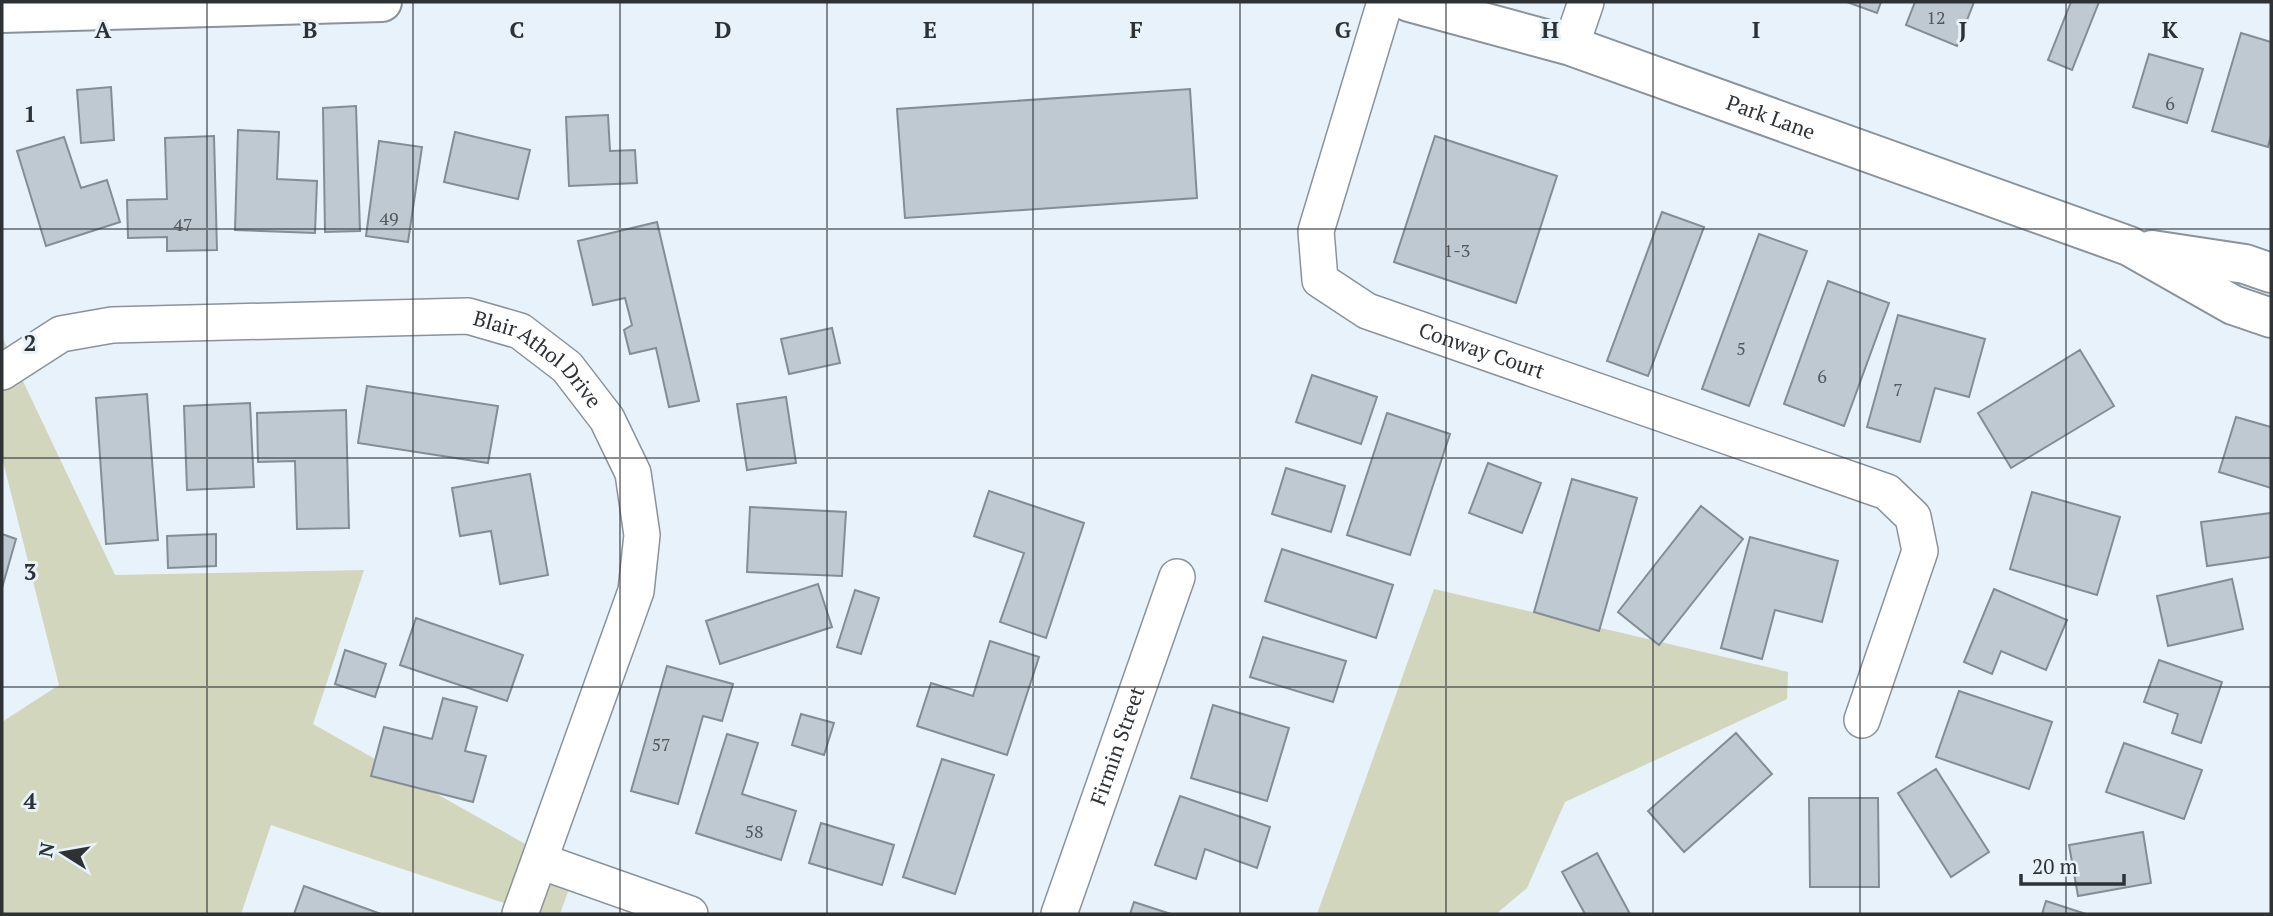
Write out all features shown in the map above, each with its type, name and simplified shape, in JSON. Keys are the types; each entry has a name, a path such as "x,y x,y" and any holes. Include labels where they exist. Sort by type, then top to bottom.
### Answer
{"street":[{"path":"2,13 382,2"},
{"name":"Conway Court","path":"1385,2 1316,231 1320,280 1367,311 1887,492 1924,513 1920,551 1862,720"},
{"name":"Park Lane","path":"1409,2 1571,46 2129,246 2233,305 2271,318"},
{"path":"1571,46 1587,2"},
{"name":"Park Lane","path":"2129,246 2245,264 2271,273"},
{"name":"Blair Athol Drive","path":"2,372 61,334 112,325 468,316 520,331 567,367 607,419 633,474 642,535 636,591 520,914"},
{"name":"Firmin Street","path":"1059,914 1177,577"},
{"path":"540,861 690,914"}],"green space":[{"path":"2,337 115,575 364,570 313,724 575,872 560,914 537,914 271,825 241,914 2,914 2,722 59,685 2,457"},
{"path":"1434,589 1788,672 1787,699 1565,802 1527,888 1496,914 1317,914"}],"building":[{"path":"1847,2 1881,2 1877,13"},
{"path":"1915,2 1974,2 1957,46 1906,25"},
{"path":"2071,2 2099,2 2072,70 2048,60"},
{"path":"2241,33 2271,42 2271,135 2268,147 2212,131"},
{"path":"2149,54 2203,69 2187,123 2133,107"},
{"path":"111,87 114,140 81,143 77,90"},
{"path":"1190,89 1197,198 905,218 897,109"},
{"path":"356,106 360,231 325,232 323,108"},
{"path":"608,115 610,151 635,150 637,183 569,186 566,117"},
{"path":"238,130 279,132 277,179 317,181 315,233 235,230"},
{"path":"455,132 530,150 518,199 444,182"},
{"path":"214,136 217,250 167,251 167,237 128,238 127,200 167,199 165,138"},
{"path":"1435,136 1557,176 1516,303 1394,262"},
{"path":"64,137 81,188 107,180 120,222 46,246 17,151"},
{"path":"379,141 422,147 408,242 366,236"},
{"path":"1662,212 1704,227 1648,376 1607,361"},
{"path":"657,222 699,401 669,407 656,348 630,354 624,330 632,325 625,298 593,305 578,241"},
{"path":"1759,234 1807,251 1749,406 1702,389"},
{"path":"1828,281 1889,303 1844,426 1784,404"},
{"path":"1898,315 1985,339 1969,397 1935,388 1920,442 1867,427"},
{"path":"832,328 840,363 789,374 781,339"},
{"path":"2080,350 2114,406 2011,468 1978,413"},
{"path":"1312,375 1377,397 1361,444 1296,422"},
{"path":"367,386 498,406 488,463 358,443"},
{"path":"147,394 158,540 106,544 96,398"},
{"path":"786,397 796,463 747,470 737,404"},
{"path":"250,403 254,487 187,490 184,406"},
{"path":"346,410 349,528 297,529 295,461 258,462 257,413"},
{"path":"1387,413 1450,434 1410,555 1347,535"},
{"path":"2236,417 2271,427 2271,488 2219,472"},
{"path":"1488,463 1541,483 1522,533 1469,513"},
{"path":"1286,468 1345,486 1331,532 1272,514"},
{"path":"530,474 548,575 500,584 491,531 460,536 452,488"},
{"path":"1572,479 1637,498 1599,631 1534,612"},
{"path":"989,491 1084,523 1046,638 1000,622 1024,553 974,536"},
{"path":"2032,492 2120,517 2097,595 2010,569"},
{"path":"1701,506 1743,539 1659,645 1618,612"},
{"path":"750,507 846,512 842,576 747,572"},
{"path":"2271,513 2271,557 2207,566 2201,522"},
{"path":"2,534 16,539 2,588"},
{"path":"216,534 216,566 168,568 167,536"},
{"path":"1750,537 1838,561 1822,622 1775,610 1762,659 1721,648"},
{"path":"1282,549 1393,585 1376,638 1265,601"},
{"path":"2232,579 2243,629 2168,646 2157,596"},
{"path":"818,584 832,627 720,664 706,621"},
{"path":"1994,589 2067,620 2046,670 2001,651 1992,674 1964,662"},
{"path":"855,590 879,598 861,654 837,647"},
{"path":"416,618 523,655 507,701 400,665"},
{"path":"1263,637 1346,661 1333,702 1250,677"},
{"path":"990,641 1039,657 1007,755 917,726 931,683 973,696"},
{"path":"345,650 386,664 375,697 335,684"},
{"path":"2159,660 2222,682 2201,743 2172,733 2178,714 2144,702"},
{"path":"667,666 733,684 722,721 703,716 678,804 631,791"},
{"path":"1959,691 2052,722 2029,789 1936,757"},
{"path":"443,698 477,707 465,751 486,756 473,802 371,776 384,727 432,739"},
{"path":"1213,705 1289,728 1267,801 1191,778"},
{"path":"801,714 834,723 824,755 792,745"},
{"path":"1736,733 1772,774 1684,852 1648,811"},
{"path":"727,734 758,743 742,794 796,811 781,860 696,833"},
{"path":"2124,743 2202,770 2184,819 2106,792"},
{"path":"942,759 994,775 955,894 903,877"},
{"path":"1936,769 1989,852 1951,877 1898,793"},
{"path":"1180,796 1270,827 1257,868 1205,849 1196,879 1155,865"},
{"path":"1809,798 1878,798 1879,887 1810,887"},
{"path":"821,823 894,845 882,885 809,863"},
{"path":"2143,832 2151,883 2078,896 2069,845"},
{"path":"1597,853 1630,914 1585,914 1562,872"},
{"path":"304,886 381,914 294,914"},
{"path":"2046,901 2086,914 2042,914"},
{"path":"1134,902 1171,914 1130,914"}]}
